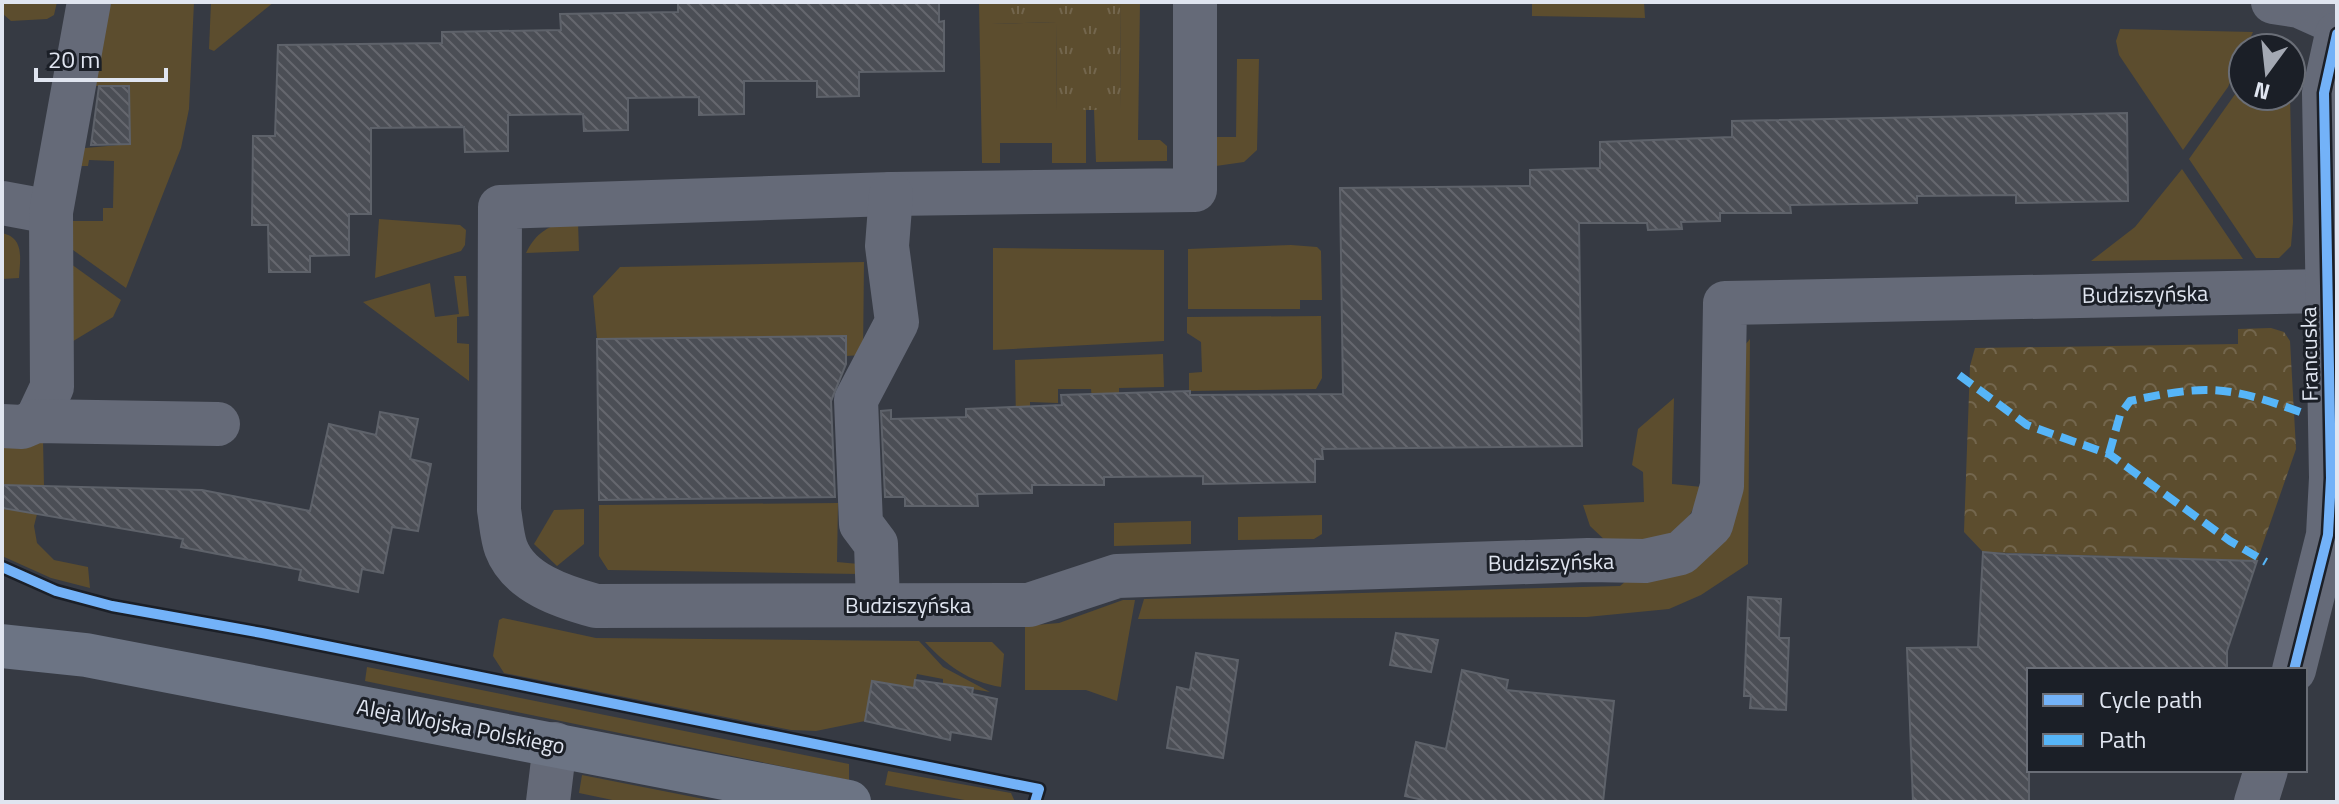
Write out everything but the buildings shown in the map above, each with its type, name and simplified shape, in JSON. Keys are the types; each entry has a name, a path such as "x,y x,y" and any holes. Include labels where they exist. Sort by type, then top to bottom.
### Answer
{"main road":[{"name":"Aleja Wojska Polskiego","path":"2,628 72,652"},
{"name":"Aleja Wojska Polskiego","path":"2,646 72,652 849,802"}],"street":[{"path":"19,423 52,387 51,212 89,2"},
{"name":"Budziszyńska","path":"1195,2 1195,190 891,194 500,207 499,510 506,550 528,577 560,596 596,606 1029,605 1107,578 1151,574 1645,561 1681,553 1711,525 1722,486 1725,303 2329,291"},
{"path":"2273,2 2299,6 2337,23"},
{"name":"Francuska","path":"2295,668 2328,535 2332,245 2324,93 2334,58"},
{"path":"878,604 876,544 861,524 856,400 897,322 887,246 891,194"},
{"path":"2,203 51,212"},
{"path":"19,423 218,424"},
{"path":"548,802 555,744"},
{"path":"2256,802 2265,772"}],"green space":[{"path":"2,2 57,2 54,15 47,19 11,21 3,14"},
{"path":"111,2 194,2 189,109 181,148 126,288 73,250 73,221 103,221 103,208 113,208 114,161 89,160 88,166 74,166 74,149 130,144 128,86 93,86"},
{"path":"211,2 274,2 214,51 209,49"},
{"path":"979,2 991,2 992,24 1056,22 1057,110 1086,110 1086,163 1052,163 1052,143 1000,143 1000,163 982,163"},
{"path":"991,2 1120,2 1121,110 1057,110 1056,22 991,24"},
{"path":"1120,2 1140,2 1138,140 1160,140 1167,146 1167,161 1096,162 1094,110 1121,110"},
{"path":"1532,2 1644,2 1645,18 1532,16"},
{"path":"2120,29 2253,32 2227,32 2227,88 2183,150 2119,55 2116,41"},
{"path":"1237,59 1259,59 1257,150 1244,162 1216,166 1214,137 1236,137"},
{"path":"2227,106 2227,112 2290,112 2291,246 2279,258 2256,258 2189,159"},
{"path":"2182,169 2243,259 2091,261 2135,227"},
{"path":"379,219 460,225 466,230 465,245 461,251 375,278"},
{"path":"561,222 578,222 579,251 526,253 540,234"},
{"path":"2,233 18,244 19,278 2,279"},
{"path":"1291,245 1317,247 1321,251 1322,300 1300,300 1300,309 1188,309 1188,249"},
{"path":"993,248 1164,250 1164,341 993,350"},
{"path":"864,262 863,355 846,356 846,336 597,339 593,296 620,267"},
{"path":"71,264 121,300 113,317 70,343"},
{"path":"454,276 466,276 469,316 457,317 457,343 469,344 469,381 363,302 430,283 435,317 459,314"},
{"path":"1321,316 1322,378 1316,389 1189,391 1189,373 1202,372 1201,342 1187,333 1187,317"},
{"path":"2271,328 2284,332 2290,341 2296,449 2257,561 1983,552 1964,532 1970,366 1975,348 2238,344 2238,329"},
{"path":"1750,339 1748,564 1701,595 1669,609 1587,617 1138,619 1144,599 1620,586 1640,569 1693,560 1744,346"},
{"path":"1163,354 1164,387 1119,388 1119,400 1092,401 1091,389 1058,389 1058,403 1030,402 1030,425 1016,424 1015,360"},
{"path":"1674,398 1672,484 1702,487 1694,506 1687,520 1668,535 1608,543 1590,526 1583,505 1644,502 1643,472 1632,465 1638,429"},
{"path":"43,440 44,486 34,526 37,543 54,560 88,567 90,588 51,578 2,556 2,446"},
{"path":"838,503 837,562 859,564 859,574 608,570 599,556 599,505"},
{"path":"584,509 584,544 557,566 534,544 554,510"},
{"path":"1322,515 1322,534 1314,539 1238,540 1238,517"},
{"path":"1191,521 1191,544 1114,546 1114,523"},
{"path":"1123,600 1135,600 1117,701 1086,690 1025,690 1025,626 1059,623"},
{"path":"503,618 596,638 919,641 943,667 990,692 943,684 943,679 917,674 914,688 873,681 865,721 816,731 791,730 504,673 493,656 499,620"},
{"path":"925,642 992,642 1004,654 1001,687 989,685 959,671"},
{"path":"367,667 849,764 849,780 365,681"},
{"path":"888,771 1011,793 1015,802 975,802 885,785"},
{"path":"582,775 719,802 622,802 579,793"}],"marked path":[{"path":"1959,375 2027,425 2109,454 2230,541 2266,562"},
{"path":"2109,454 2120,415 2130,401 2179,392 2218,390 2256,397 2303,413"}],"cycle path":[{"path":"2295,668 2328,535 2331,478 2324,93 2337,34"},
{"path":"2,567 56,591 112,606 262,633 1039,789 1035,802"}]}
